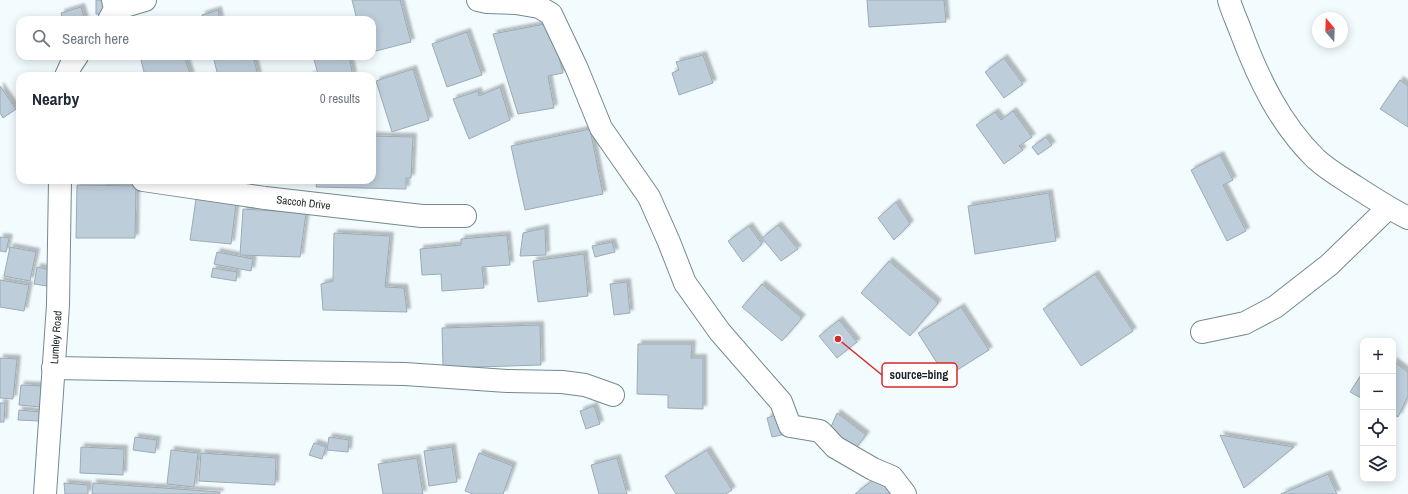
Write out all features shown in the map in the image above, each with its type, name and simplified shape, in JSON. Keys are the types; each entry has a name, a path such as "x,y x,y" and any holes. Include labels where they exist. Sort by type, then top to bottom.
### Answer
{"street":[{"path":"112,10 145,0"},
{"path":"478,0 487,2 516,3 539,7 552,14 577,69 601,128 649,197 669,242 685,284 720,332 781,402 790,426 820,431 835,447 873,469 892,476 905,494"},
{"path":"1229,0 1251,61 1266,92 1301,143 1317,159 1339,177 1388,208 1408,218"},
{"path":"68,72 75,60"},
{"name":"Lumley Road","path":"45,494 58,305 60,184"},
{"name":"Saccoh Drive","path":"170,184 265,198 408,215 465,216"},
{"path":"1202,332 1244,323 1275,307 1329,265 1388,208"},
{"path":"53,368 405,374 507,381 562,382 585,386 614,395"}],"building":[{"path":"96,0 105,0 105,14 96,14"},
{"path":"352,0 400,0 411,42 376,51 376,16 356,16"},
{"path":"867,0 944,0 946,22 869,27"},
{"path":"81,7 84,16 62,16 61,13"},
{"path":"218,10 219,16 202,16"},
{"path":"550,23 563,73 548,76 554,108 518,114 493,34"},
{"path":"467,32 482,75 447,87 432,44"},
{"path":"703,55 713,83 679,95 672,73 679,70 676,62"},
{"path":"1004,58 1023,84 1004,98 985,72"},
{"path":"141,60 185,60 190,72 144,72"},
{"path":"214,60 254,60 257,72 217,72"},
{"path":"314,60 350,60 352,72 317,72"},
{"path":"413,69 429,120 392,132 376,81"},
{"path":"1400,80 1408,86 1408,127 1380,109"},
{"path":"0,86 16,109 3,118 0,113"},
{"path":"500,87 510,120 469,139 453,99 478,91 479,96"},
{"path":"1013,111 1032,137 1019,146 1023,150 1004,164 976,125 995,112 1001,120"},
{"path":"590,129 603,194 525,210 511,146"},
{"path":"376,136 413,137 411,178 406,178 406,189 316,187 316,184 376,184"},
{"path":"1046,137 1052,145 1038,155 1032,147"},
{"path":"1220,155 1233,180 1223,185 1246,231 1227,241 1191,170"},
{"path":"77,185 136,186 135,238 76,238"},
{"path":"1049,193 1056,241 975,254 968,206"},
{"path":"196,199 236,204 231,244 190,240"},
{"path":"896,202 910,224 894,240 878,218"},
{"path":"243,209 306,213 300,257 240,255"},
{"path":"778,225 798,249 781,261 762,238"},
{"path":"749,226 762,244 743,262 728,241"},
{"path":"545,228 546,255 520,256 523,233"},
{"path":"334,233 390,236 385,287 404,288 407,312 323,310 321,284 333,281"},
{"path":"507,235 510,265 482,267 484,288 442,291 441,274 422,275 420,249 461,245 461,239"},
{"path":"0,237 9,238 6,252 0,251"},
{"path":"612,242 615,252 595,257 592,246"},
{"path":"10,247 36,252 30,281 4,276"},
{"path":"217,252 253,259 251,271 214,264"},
{"path":"584,254 588,296 538,302 533,261"},
{"path":"889,261 938,303 910,336 861,293"},
{"path":"37,267 50,270 47,286 34,284"},
{"path":"213,268 237,272 236,281 211,277"},
{"path":"1095,274 1133,331 1081,366 1043,309"},
{"path":"0,280 29,285 24,311 0,307"},
{"path":"627,282 630,313 614,315 610,284"},
{"path":"762,284 802,318 782,341 742,307"},
{"path":"961,307 989,350 946,377 918,333"},
{"path":"839,320 857,342 837,358 819,336"},
{"path":"540,325 541,365 443,368 442,328"},
{"path":"638,344 692,344 691,358 703,358 703,409 668,408 668,395 637,394"},
{"path":"0,358 17,359 13,399 0,398"},
{"path":"1396,363 1408,372 1408,396 1398,417 1396,416"},
{"path":"1360,377 1360,397 1350,392"},
{"path":"21,385 43,386 41,407 19,405"},
{"path":"0,403 5,403 4,422 0,422"},
{"path":"594,406 600,424 586,429 580,411"},
{"path":"19,410 40,412 40,421 18,420"},
{"path":"782,413 791,433 772,437 767,418"},
{"path":"837,413 866,435 854,450 828,434"},
{"path":"1220,435 1294,447 1244,488"},
{"path":"135,437 157,440 155,453 133,450"},
{"path":"329,437 349,440 348,452 327,450"},
{"path":"314,443 326,447 322,459 309,455"},
{"path":"81,447 124,449 123,475 80,473"},
{"path":"452,447 457,482 429,486 424,451"},
{"path":"171,450 198,453 194,487 167,484"},
{"path":"707,450 732,490 726,494 676,494 665,476"},
{"path":"201,453 276,458 275,485 199,481"},
{"path":"479,453 513,466 503,494 473,494 465,491"},
{"path":"417,458 423,494 383,494 378,464"},
{"path":"617,458 627,494 599,494 591,465"},
{"path":"1328,474 1337,494 1281,494"},
{"path":"878,476 892,494 855,494"},
{"path":"64,483 88,485 88,494 65,494"},
{"path":"93,483 220,492 220,494 92,494"}],"place":[{"name":"source=bing","path":"838,339"}]}
